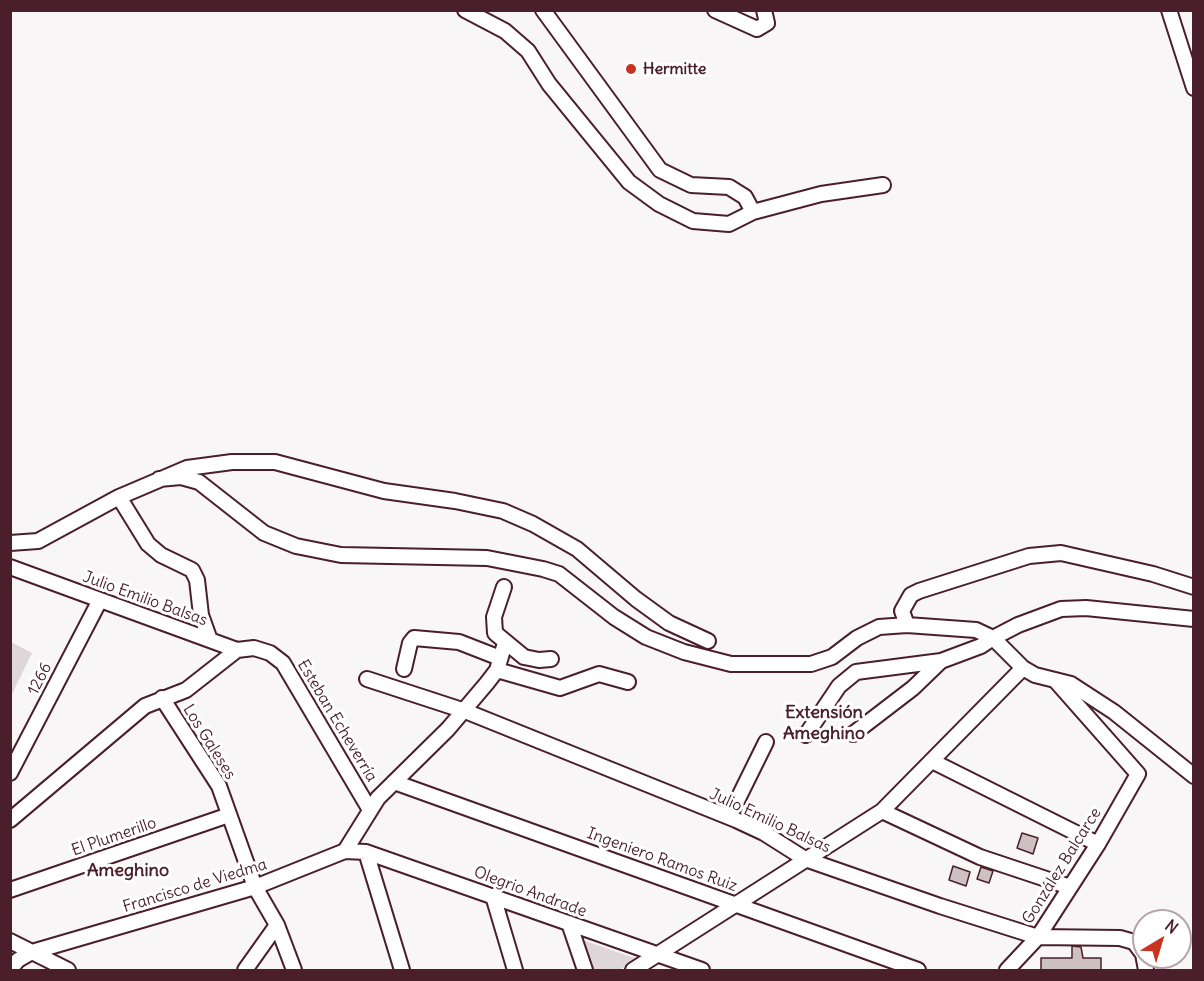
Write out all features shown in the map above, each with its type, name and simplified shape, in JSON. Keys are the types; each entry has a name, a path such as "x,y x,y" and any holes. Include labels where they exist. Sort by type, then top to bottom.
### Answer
{"street":[{"path":"465,10 505,32 528,51 555,92 629,182 659,204 693,221 729,224 753,212 830,192 883,185"},
{"path":"543,10 660,170 692,185 729,187 745,197 753,212"},
{"path":"715,10 757,29 767,23 764,10"},
{"path":"1169,10 1194,88"},
{"path":"10,543 38,541 119,497 187,468 232,462 274,462 314,470 384,491 455,501 503,512 533,524 577,549 636,600 661,617 708,641"},
{"path":"159,479 181,477 200,482 264,533 296,546 341,555 487,558 543,568 559,574 614,617 646,637 684,651 731,664 811,664 832,657 856,638 879,627 908,625 976,630 993,638 1023,668 1035,675 1071,684 1114,712 1193,775"},
{"path":"119,497 148,544 161,555 192,570 197,580 201,615 210,640"},
{"path":"908,625 902,610 911,595 1029,556 1061,553 1194,587"},
{"name":"Julio Emilio Balsas","path":"10,567 237,650 254,648 270,653"},
{"path":"504,587 494,627 495,633 524,657 539,660 551,659"},
{"name":"1266","path":"10,773 100,600"},
{"path":"806,735 847,677 856,672 941,661 981,646 1018,625 1061,609 1086,608 1194,619"},
{"path":"404,669 410,643 414,638 459,642 498,664 561,688 599,674 628,682"},
{"path":"345,851 370,810 393,782 465,711 498,664 505,643"},
{"path":"10,820 145,706 186,690 237,650"},
{"name":"Esteban Echeverría","path":"270,653 283,663 370,810"},
{"path":"853,734 913,688 941,661"},
{"path":"633,970 882,811 1023,668"},
{"name":"Julio Emilio Balsas","path":"367,679 465,711 729,817 764,833 805,859 1038,937 1120,938 1134,942 1143,954 1146,970"},
{"name":"González Balcarce","path":"1007,970 1038,937 1098,844 1138,774 1055,680"},
{"name":"Los Galeses","path":"162,698 219,786 255,887 277,925 294,970"},
{"path":"729,817 766,742"},
{"path":"933,761 1098,844"},
{"name":"Ingeniero Ramos Ruiz","path":"393,782 918,970"},
{"path":"882,811 988,860 1070,887"},
{"name":"El Plumerillo","path":"10,890 229,815"},
{"name":"Olegrio Andrade","path":"345,851 366,852 702,970"},
{"name":"Francisco de Viedma","path":"10,969 18,960 32,952 255,887 345,851"},
{"path":"366,852 402,970"},
{"path":"493,896 515,970"},
{"path":"569,923 585,970"},
{"path":"244,970 277,925"},
{"path":"10,940 68,970"}],"shaded area":[{"path":"11,642 32,653 11,696"},
{"path":"580,939 637,959 619,970 592,970"}],"building":[{"path":"1022,833 1038,838 1033,854 1017,848"},
{"path":"953,866 970,872 966,886 949,880"},
{"path":"981,867 993,871 989,883 977,879"},
{"path":"1072,946 1081,947 1083,958 1101,958 1101,970 1041,970 1041,958 1072,958"}],"place":[{"name":"Hermitte","path":"631,69"}],"district":[{"name":"Extensión Ameghino","path":"824,723"},
{"name":"Ameghino","path":"128,871"}]}
